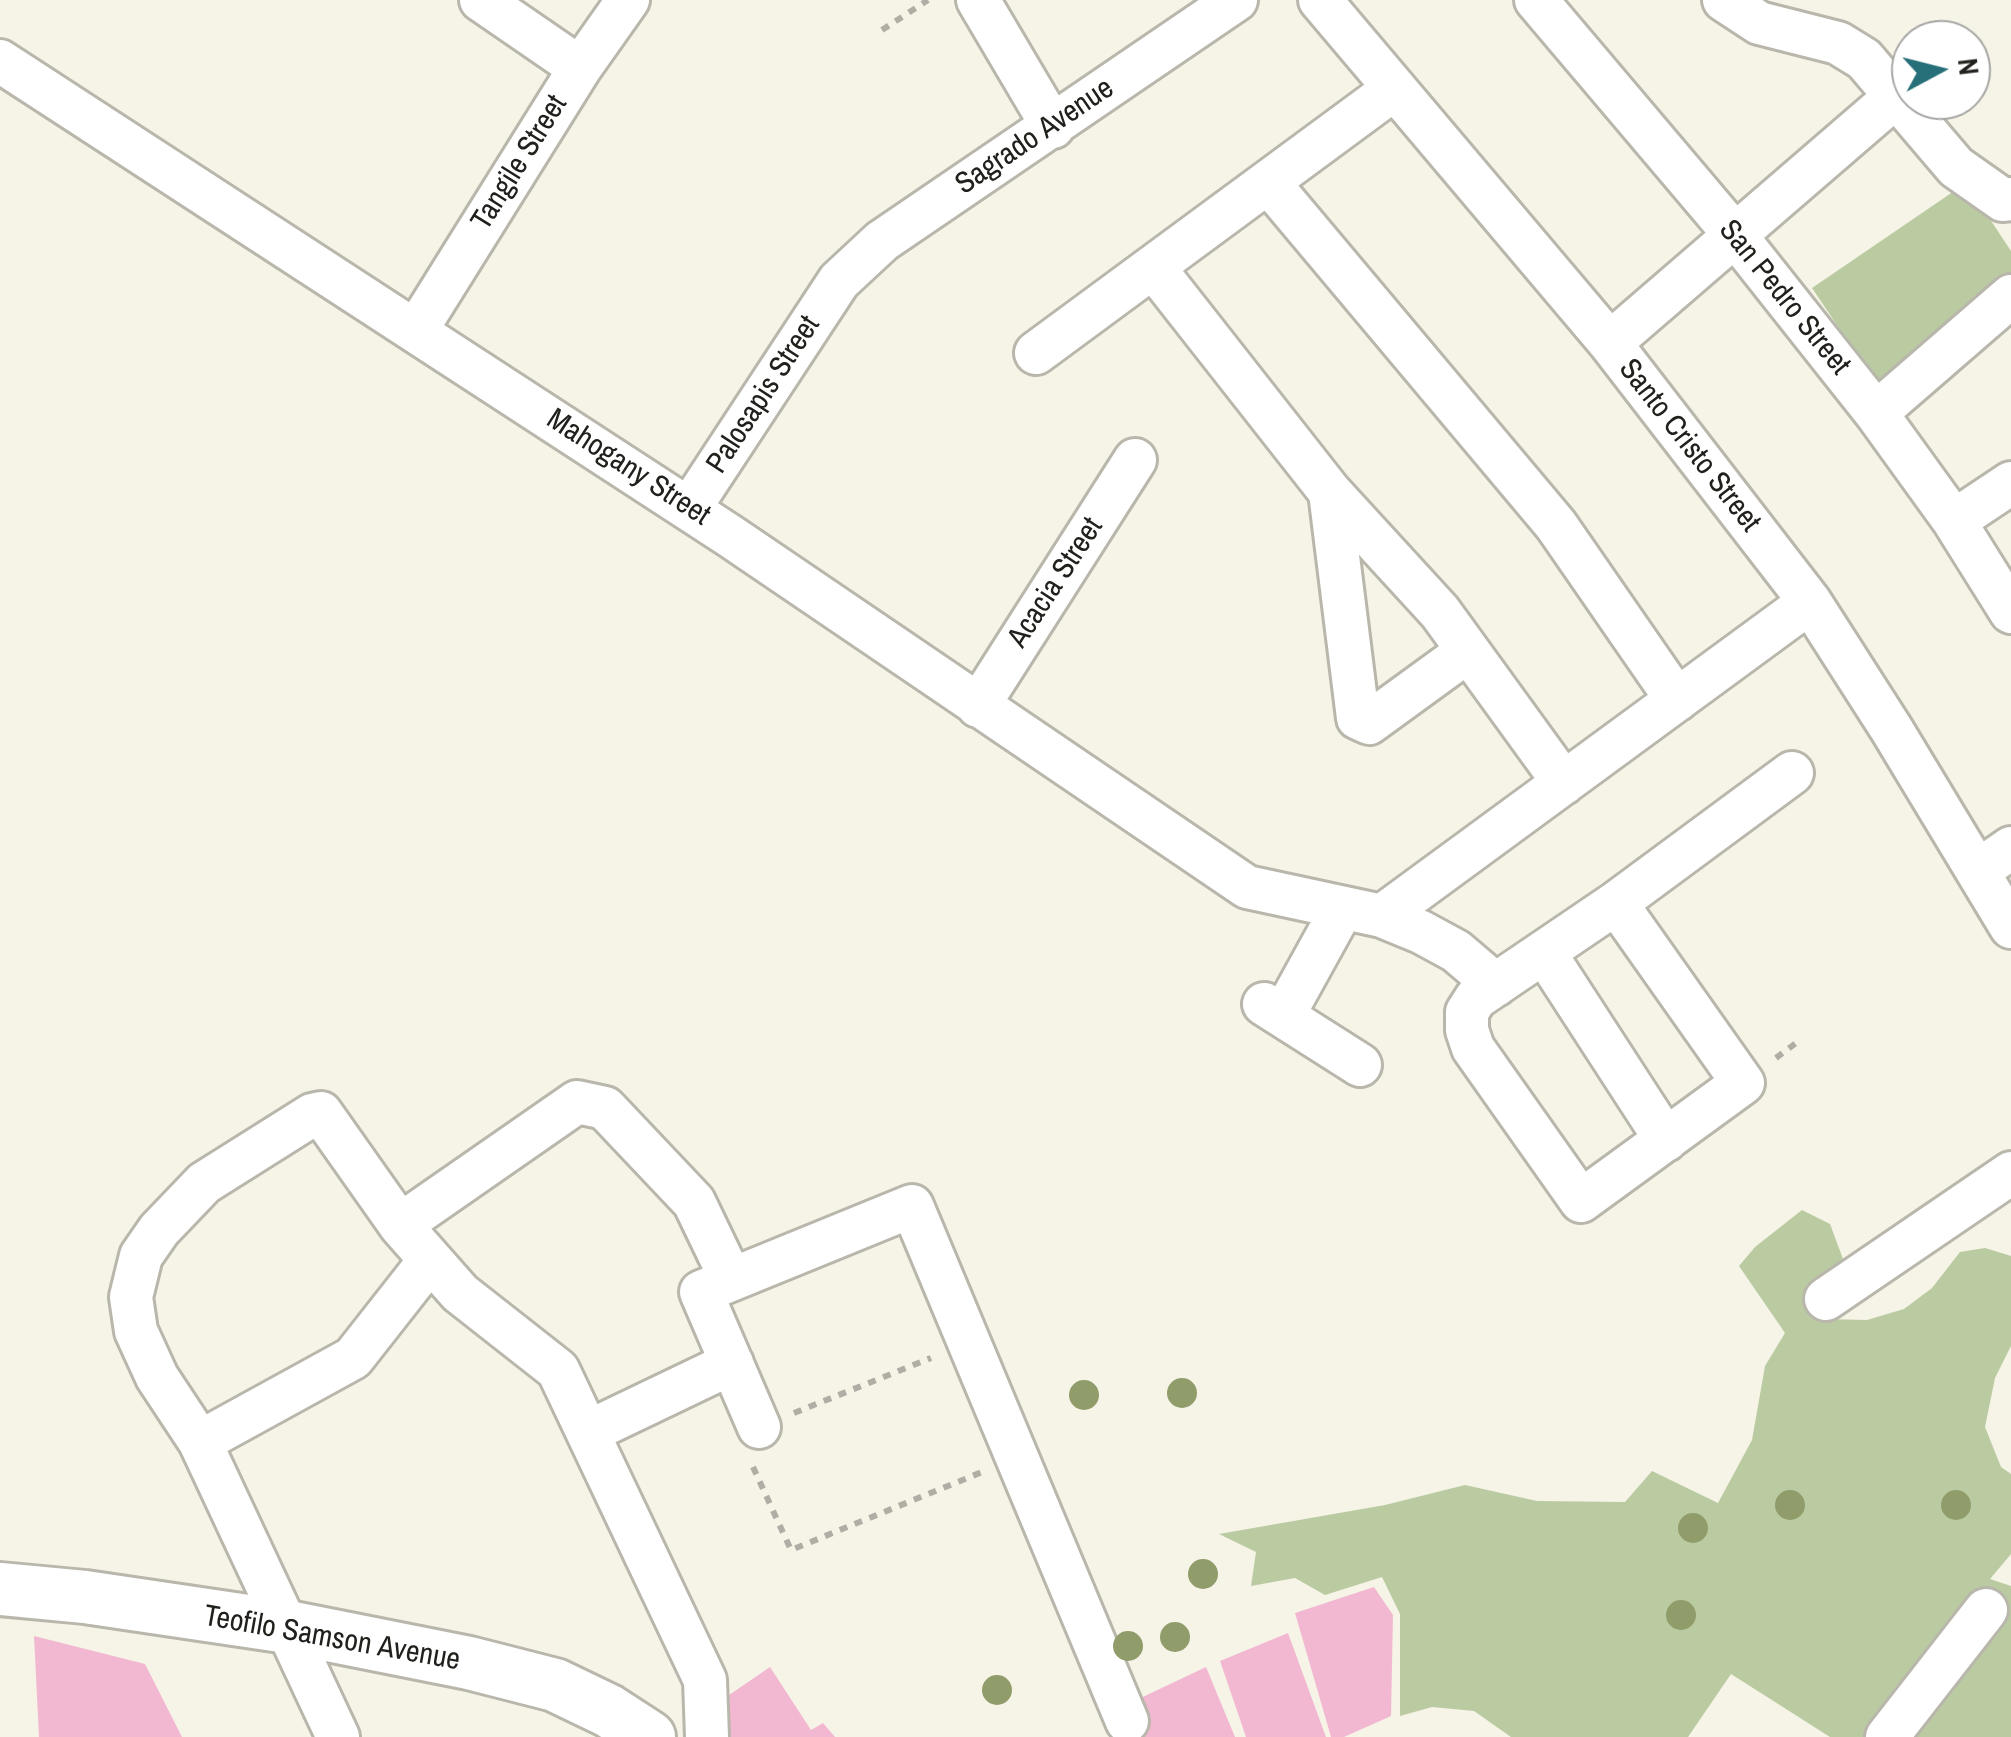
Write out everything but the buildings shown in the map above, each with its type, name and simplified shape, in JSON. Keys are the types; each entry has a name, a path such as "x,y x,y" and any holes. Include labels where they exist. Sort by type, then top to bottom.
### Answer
{"main road":[{"name":"Teofilo Samson Avenue","path":"0,1589 85,1596 288,1627 555,1684 650,1737"}],"street":[{"path":"481,0 580,68"},
{"name":"Tangile Street","path":"417,329 580,68 628,0"},
{"path":"978,0 1053,127"},
{"name":"Sagrado Avenue","path":"839,281 908,222 1236,0"},
{"name":"Santo Cristo Street","path":"1320,0 1610,344 1810,602 1994,860 2011,927"},
{"name":"San Pedro Street","path":"1536,0 1735,235 1876,413 1954,521 2011,612"},
{"path":"1724,0 1759,23 1838,43 1864,58 1891,92"},
{"name":"Mahogany Street","path":"0,61 417,329 1248,887 1362,912"},
{"path":"1036,353 1394,89"},
{"path":"1610,344 1891,100"},
{"path":"1915,120 1956,166 2003,200 2011,199"},
{"path":"1268,182 1556,525 1677,700"},
{"path":"1154,268 1330,492 1440,612 1564,783"},
{"name":"Palosapis Street","path":"688,509 839,281"},
{"path":"1876,413 2011,296"},
{"name":"Acacia Street","path":"978,706 1135,460"},
{"path":"1954,521 2011,483"},
{"path":"1330,492 1358,718 1370,723 1468,651"},
{"path":"1360,1064 1273,1010 1362,912 1564,783 1810,602"},
{"path":"1616,903 1742,1083 1581,1202 1473,1048 1467,1012 1476,998 1616,903 1792,773"},
{"path":"1362,912 1456,951 1496,984"},
{"path":"1544,952 1666,1140"},
{"path":"400,1225 577,1102 605,1108 694,1202 731,1280"},
{"path":"338,1737 200,1442 158,1377 136,1332 131,1297 140,1256 159,1230 204,1184 321,1113 400,1225 460,1293 558,1370 705,1680 707,1737"},
{"path":"1826,1299 2011,1173"},
{"path":"759,1427 702,1292 912,1206 1127,1721"},
{"path":"200,1442 353,1358 430,1260"},
{"path":"588,1432 732,1363"},
{"path":"1888,1737 1986,1610"}],"path":[{"path":"882,30 928,0"},
{"path":"969,1343 740,1436 791,1550 1017,1458"}],"green space":[{"path":"1966,183 2011,251 2011,309 1884,395 1812,288"},
{"path":"1802,1210 1830,1224 1843,1259 1808,1292 1823,1319 1867,1320 1904,1309 1932,1288 1960,1252 1985,1248 2011,1256 2011,1346 1995,1378 1985,1427 2001,1467 2011,1474 2011,1554 1990,1579 2011,1586 2011,1737 1830,1737 1731,1674 1688,1737 1511,1737 1474,1711 1432,1707 1400,1716 1400,1614 1382,1577 1325,1595 1295,1578 1251,1586 1256,1552 1219,1534 1385,1505 1465,1485 1537,1501 1625,1502 1652,1471 1718,1503 1752,1440 1765,1366 1785,1333 1739,1266 1755,1247"}]}
